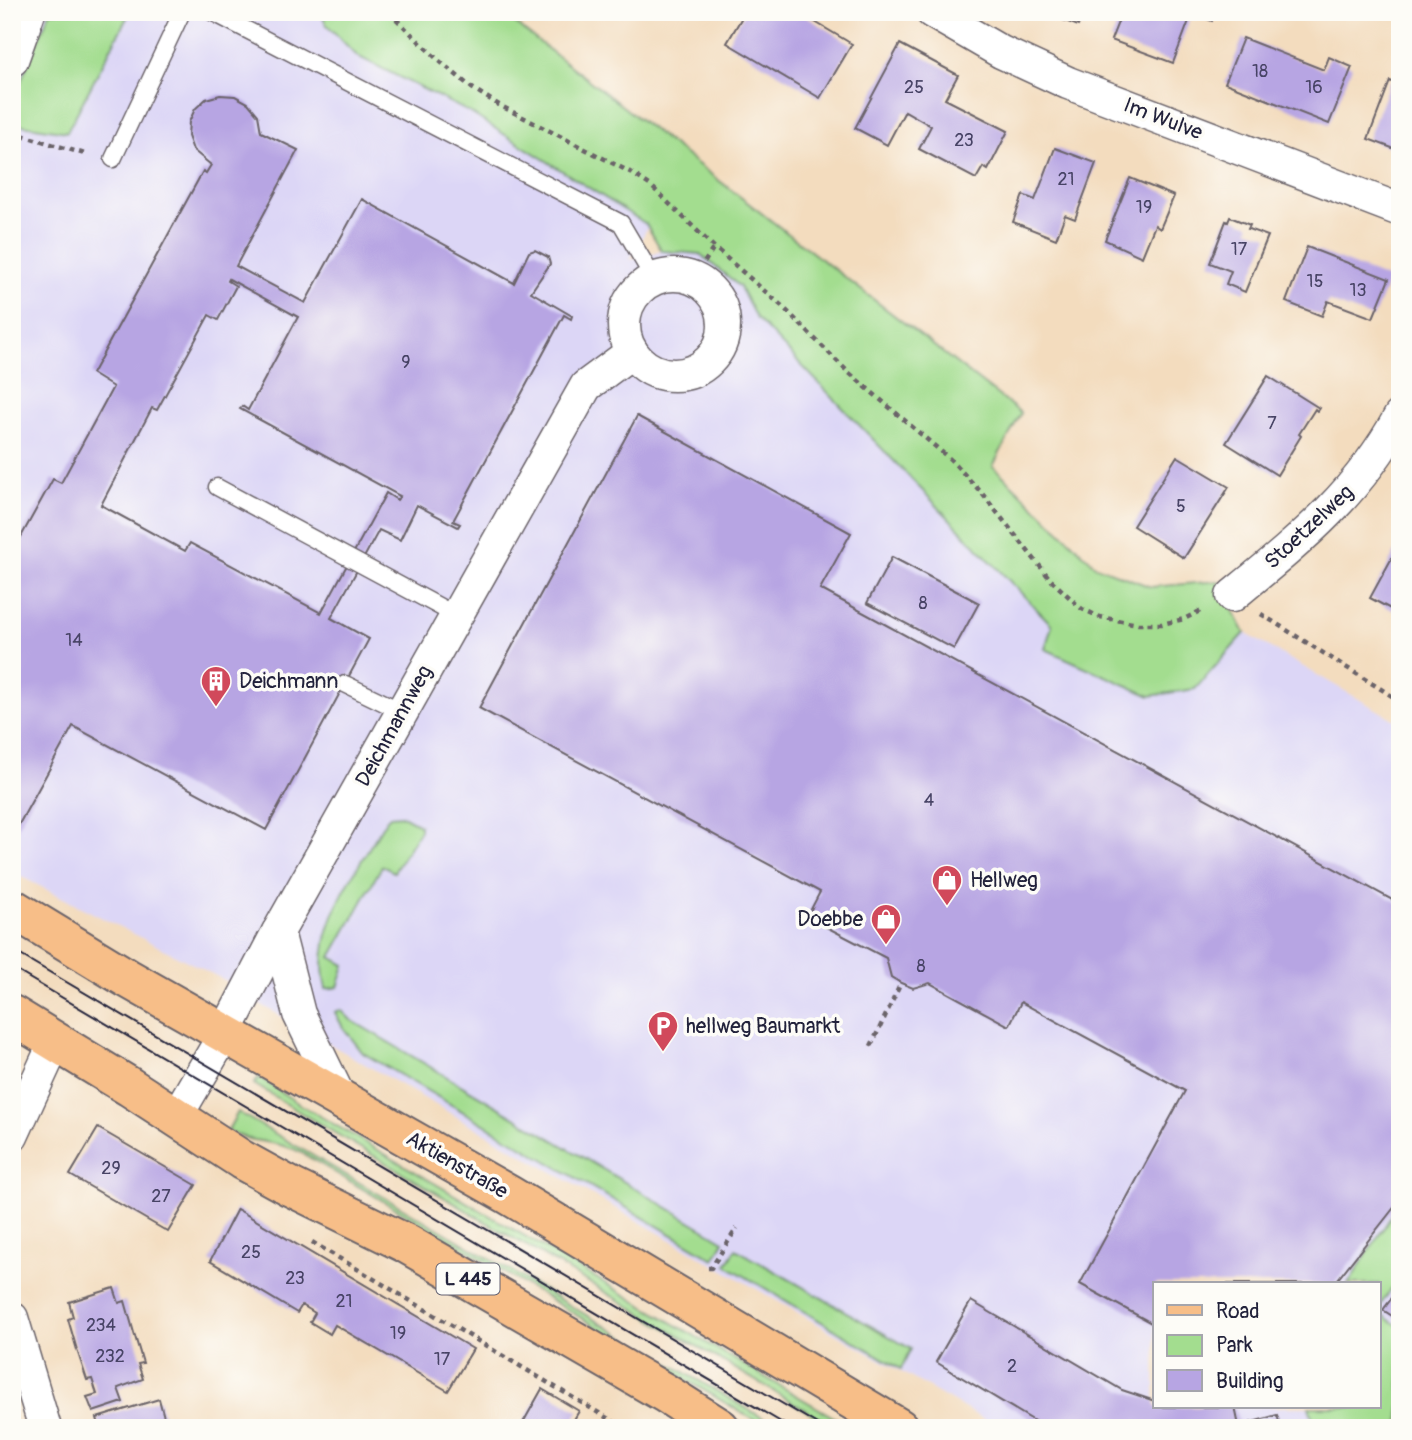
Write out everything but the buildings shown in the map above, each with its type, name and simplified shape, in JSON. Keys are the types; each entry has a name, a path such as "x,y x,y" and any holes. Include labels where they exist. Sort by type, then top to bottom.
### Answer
{"main road":[{"name":"Aktienstraße","path":"12,908 899,1428"},
{"name":"L 445","path":"12,1015 264,1172 407,1244 665,1393 720,1428"}],"street":[{"path":"12,60 29,12"},
{"name":"Im Wulve","path":"932,12 1001,52 1068,83 1400,210"},
{"path":"667,275 694,279 708,288 719,302 724,318 724,335 718,351 706,364 692,372 675,375 658,373 643,365 632,352 625,336 624,319 629,302 640,288 654,279 667,275"},
{"name":"Deichmannweg","path":"176,1116 586,386 632,352"},
{"name":"Stoetzelweg","path":"1232,596 1323,520 1385,444 1400,416"},
{"path":"278,932 299,1014 340,1098"},
{"path":"12,1136 56,1040"},
{"path":"12,1318 45,1428"}],"lane":[{"path":"113,159 182,12"},
{"path":"212,12 621,223 654,279"},
{"path":"217,487 457,616"},
{"path":"345,684 403,712"}],"path":[{"path":"390,12 437,59 472,88 499,105 630,172 651,186 782,306 847,371 950,459 980,491 1051,580 1082,608 1115,621 1162,624 1184,619 1232,596 1400,701"},
{"path":"12,132 87,155 113,159"},
{"path":"694,279 715,247"},
{"path":"871,1046 901,983"},
{"path":"711,1268 737,1228"},
{"path":"311,1242 624,1428"}],"shaded area":[{"path":"34,12 500,12 686,156 630,260 662,251 700,254 729,276 740,287 756,318 1053,625 1195,689 1245,633 1400,723 1400,1428 999,1428 253,1000 236,986 12,872 12,74"}],"green space":[{"path":"50,12 130,12 67,132 16,124 12,121 12,102"},
{"path":"321,12 500,12 1021,413 993,466 1096,566 1151,587 1218,581 1245,633 1195,689 1150,696 1045,649 1052,625 756,318 740,287 700,254 662,251 646,224 469,112 357,56 326,24"},
{"path":"401,815 420,825 420,830 394,872 382,866 331,957 345,965 338,987 326,989 323,966 325,944 340,900 386,820 390,816"},
{"path":"341,1010 351,1020 724,1241 714,1259 363,1053 342,1026 335,1012"},
{"path":"259,1077 296,1102 852,1428 836,1428 306,1116 254,1084"},
{"path":"238,1112 780,1428 768,1428 300,1152 246,1138 228,1130"},
{"path":"1400,1202 1400,1277 1380,1306 1380,1282 1349,1282"},
{"path":"736,1249 911,1349 901,1369 726,1265"},
{"path":"1380,1314 1400,1327 1400,1424 1393,1428 1316,1428 1309,1408 1380,1408"}],"tram line":[{"path":"12,950 824,1428"},
{"path":"12,968 791,1428"}],"place":[{"name":"Deichmann","path":"216,708"},
{"name":"Hellweg","path":"947,907"},
{"name":"Doebbe","path":"886,946"},
{"name":"hellweg Baumarkt","path":"663,1053"}]}
